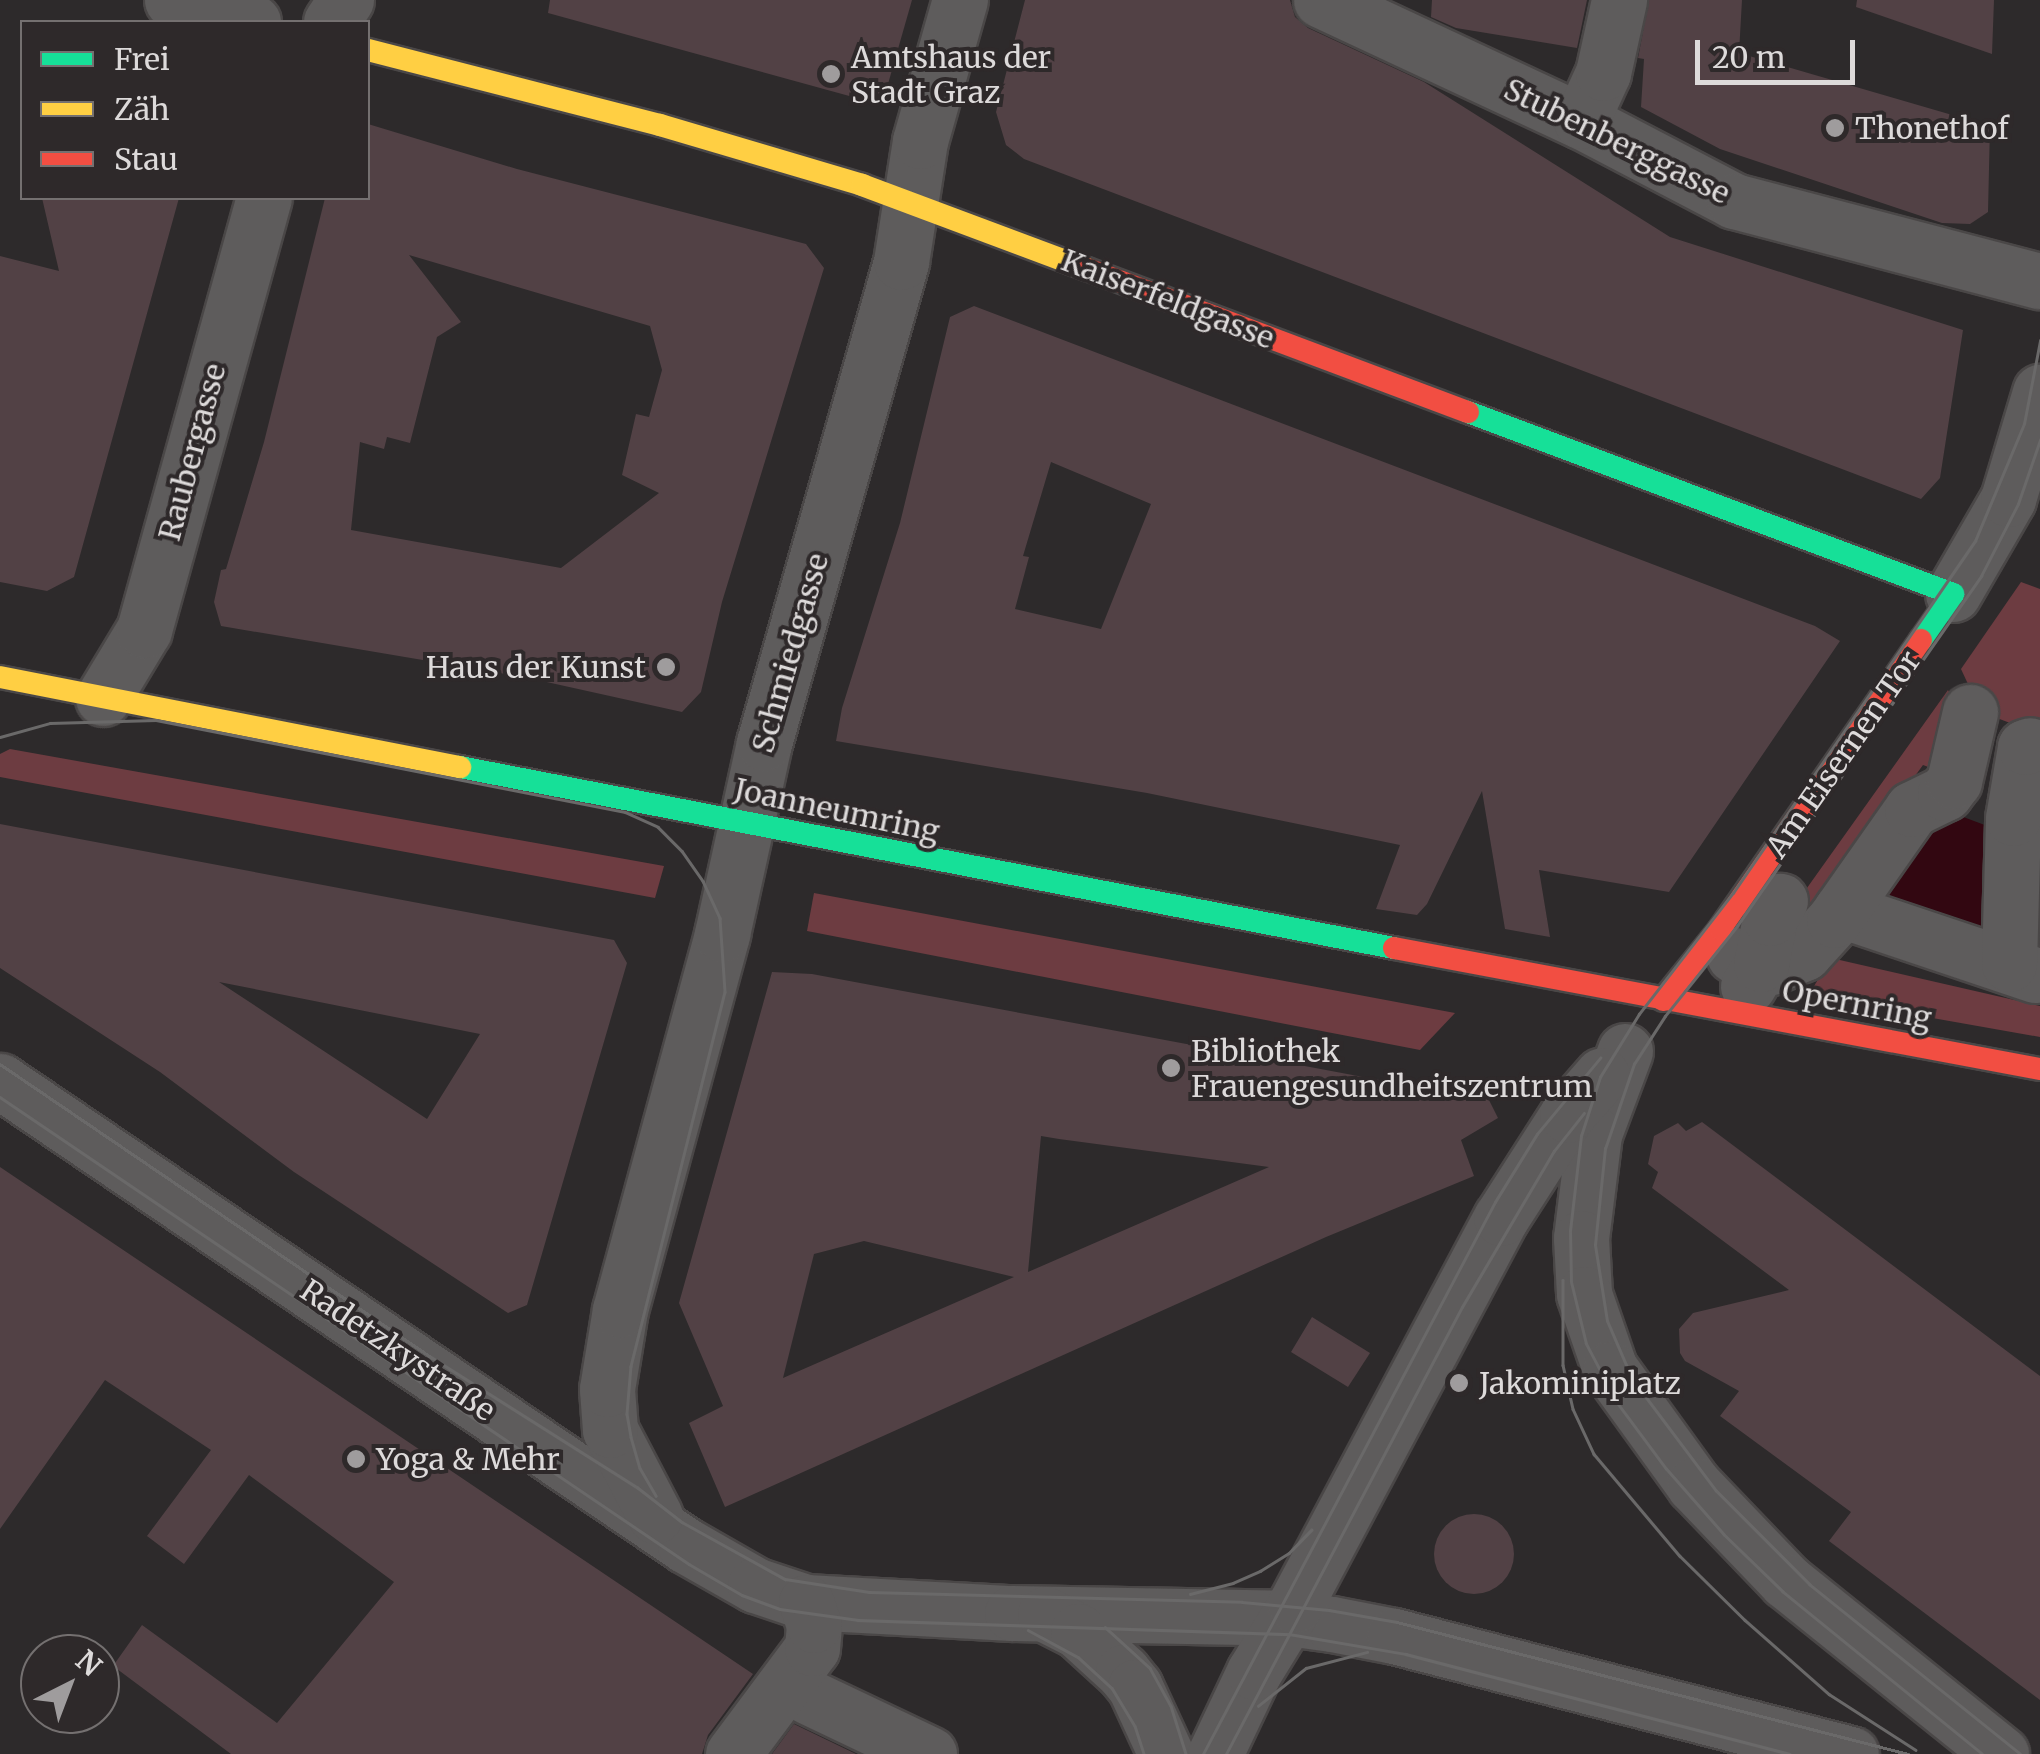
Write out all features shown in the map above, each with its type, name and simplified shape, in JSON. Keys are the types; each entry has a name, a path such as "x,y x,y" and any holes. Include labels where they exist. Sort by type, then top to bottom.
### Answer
{"street":[{"path":"172,0 246,20"},
{"name":"Schmiedgasse","path":"664,1531 610,1430 607,1388 620,1310 722,934 745,821 901,262 920,141 960,0"},
{"name":"Stubenberggasse","path":"1321,0 1581,121 1734,200 2040,282"},
{"path":"1581,121 1604,73 1619,0"},
{"name":"Kaiserfeldgasse","path":"370,51 660,124 910,202 1954,594"},
{"name":"Raubergasse","path":"103,698 144,630 263,200"},
{"name":"Am Eisernen Tor","path":"1663,1000 1720,929 1954,594 2008,499 2040,392"},
{"name":"Joanneumring","path":"0,678 1663,1000"},
{"path":"1841,910 2022,969 2012,818 2028,746 1969,718 1954,781 1945,793 2012,818"},
{"name":"Am Eisernen Tor","path":"1780,900 1748,968 1771,967 1804,952 1841,910 1912,809 1945,793"},
{"name":"Opernring","path":"1663,1000 2040,1069"},
{"path":"1215,1754 1254,1672 1288,1618 1451,1307 1518,1190 1567,1115 1626,1051 1594,1134 1581,1238 1584,1294 1610,1369 1694,1485 1786,1581 2001,1754"},
{"name":"Radetzkystraße","path":"0,1081 664,1531 755,1585 806,1602"},
{"path":"732,1754 812,1648 814,1625 806,1602 1045,1614 1288,1618 1394,1636 1851,1754"},
{"path":"1045,1614 1078,1632 1123,1672 1135,1687 1166,1754"},
{"path":"1184,1617 1254,1672"},
{"path":"809,1697 929,1754"}],"shaded area":[{"path":"2021,582 2040,589 2040,726 2026,729 1981,712 1961,669"},
{"path":"1948,690 1962,716 1947,774 1923,765 1815,913 1792,909"},
{"path":"10,749 664,866 655,898 0,777 0,754"},
{"path":"1942,809 1990,827 1988,925 1981,929 1883,902"},
{"path":"814,893 1455,1013 1420,1050 807,931"},
{"path":"1831,958 2040,1006 2040,1037 1808,996"}],"building":[{"name":"Amtshaus der Stadt Graz","path":"550,0 912,0 882,105 548,13"},
{"path":"1025,0 1290,0 1295,17 1308,28 1424,82 1670,237 1963,330 1940,478 1921,499 1024,159 1006,145 996,112"},
{"path":"1432,0 1587,0 1577,48 1456,28 1431,17"},
{"name":"Thonethof","path":"1649,0 1742,0 1739,53 1990,126 1988,212 1970,224 1942,223 1720,149 1641,107 1644,59 1638,58"},
{"path":"1857,0 1994,0 1992,54 1856,7"},
{"path":"370,125 517,169 806,244 824,268 722,602 701,692 682,712 524,677 221,626 214,602 221,570 226,569 264,442 324,200 370,200","holes":["409,255 650,326 662,370 649,417 636,414 622,475 659,493 561,568 351,530 360,442 384,449 387,437 410,443 437,337 461,322"]},
{"path":"42,200 178,200 74,577 47,591 0,582 0,256 59,271"},
{"path":"974,306 1815,626 1840,641 1669,892 1539,870 1550,937 1505,929 1482,791 1427,904 1417,915 1376,909 1400,845 1147,793 836,741 842,708 900,523 950,317","holes":["1051,462 1151,504 1101,629 1015,609 1029,557 1023,556"]},
{"path":"0,824 614,940 627,963 527,1305 508,1313 294,1172 160,1072 0,968","holes":["219,982 480,1034 427,1119"]},
{"path":"772,972 812,974 1438,1091 1477,1076 1498,1118 1461,1140 1474,1176 1326,1237 725,1507 689,1423 723,1406 679,1303","holes":["1041,1136 1059,1139 1269,1167 1028,1272","864,1241 1014,1277 783,1378 814,1254"]},
{"path":"1702,1122 2040,1376 2040,1700 1829,1541 1851,1512 1720,1416 1739,1391 1685,1361 1680,1353 1679,1329 1693,1313 1789,1290 1652,1188 1658,1172 1648,1164 1654,1136 1678,1123 1686,1131"},
{"path":"0,1167 753,1674 708,1735 702,1754 231,1754 120,1671 120,1656 142,1625 277,1723 394,1582 249,1475 184,1564 147,1536 211,1450 105,1380 0,1529"},
{"path":"1312,1317 1370,1353 1348,1387 1291,1352"},
{"path":"1474,1514 1489,1517 1502,1526 1511,1539 1511,1569 1502,1582 1489,1591 1474,1594 1459,1591 1446,1582 1437,1569 1434,1554 1437,1539 1446,1526 1459,1517"},
{"path":"796,1725 856,1754 772,1754"}],"tram line":[{"path":"1982,1754 1783,1592 1724,1535 1666,1469 1617,1403 1586,1344 1571,1282 1570,1231 1581,1136 1600,1077 1639,1014 1733,893 1975,541 2024,424 2040,341"},
{"path":"2020,1754 1810,1585 1716,1491 1632,1379 1607,1321 1595,1245 1605,1149 1634,1064 1665,1016 1737,926 1981,576 2018,504 2040,440"},
{"path":"0,737 50,723 156,720 625,812 658,827 682,851 703,881 720,918 725,992 631,1366 627,1414 631,1437 640,1468 656,1496"},
{"path":"1203,1754 1495,1202 1537,1134 1600,1058"},
{"path":"0,1064 431,1357 637,1487 682,1522 785,1579 869,1592 1242,1602 1329,1610 1397,1622 1908,1754"},
{"path":"0,1097 689,1564 742,1595 780,1609 858,1620 1289,1634 1406,1654 1789,1754"},
{"path":"1226,1754 1462,1307 1554,1151 1584,1113"},
{"path":"1563,1280 1563,1365 1573,1409 1594,1454 1680,1556 1745,1620 1829,1694 1916,1750"},
{"path":"1190,1594 1260,1571 1289,1553 1311,1530"},
{"path":"1105,1627 1150,1668 1171,1706 1186,1754"},
{"path":"1028,1630 1078,1657 1112,1688 1135,1726 1144,1754"},
{"path":"1258,1706 1306,1668 1367,1652"}],"traffic: fast":[{"path":"1468,412 1953,594 1921,640"},
{"path":"460,767 1394,948"}],"traffic: slow":[{"path":"370,51 660,125 862,185 1087,269"},
{"path":"0,677 460,767"}],"traffic: jam":[{"path":"1087,269 1468,412"},
{"path":"1663,1000 1720,929 1921,640"},
{"path":"1394,948 2040,1069"}],"place":[{"name":"Amtshaus der Stadt Graz","path":"831,74"},
{"name":"Thonethof","path":"1835,128"},
{"name":"Haus der Kunst","path":"666,667"},
{"name":"Bibliothek Frauengesundheitszentrum","path":"1171,1068"},
{"name":"Jakominiplatz","path":"1459,1383"},
{"name":"Yoga & Mehr","path":"356,1459"}]}
